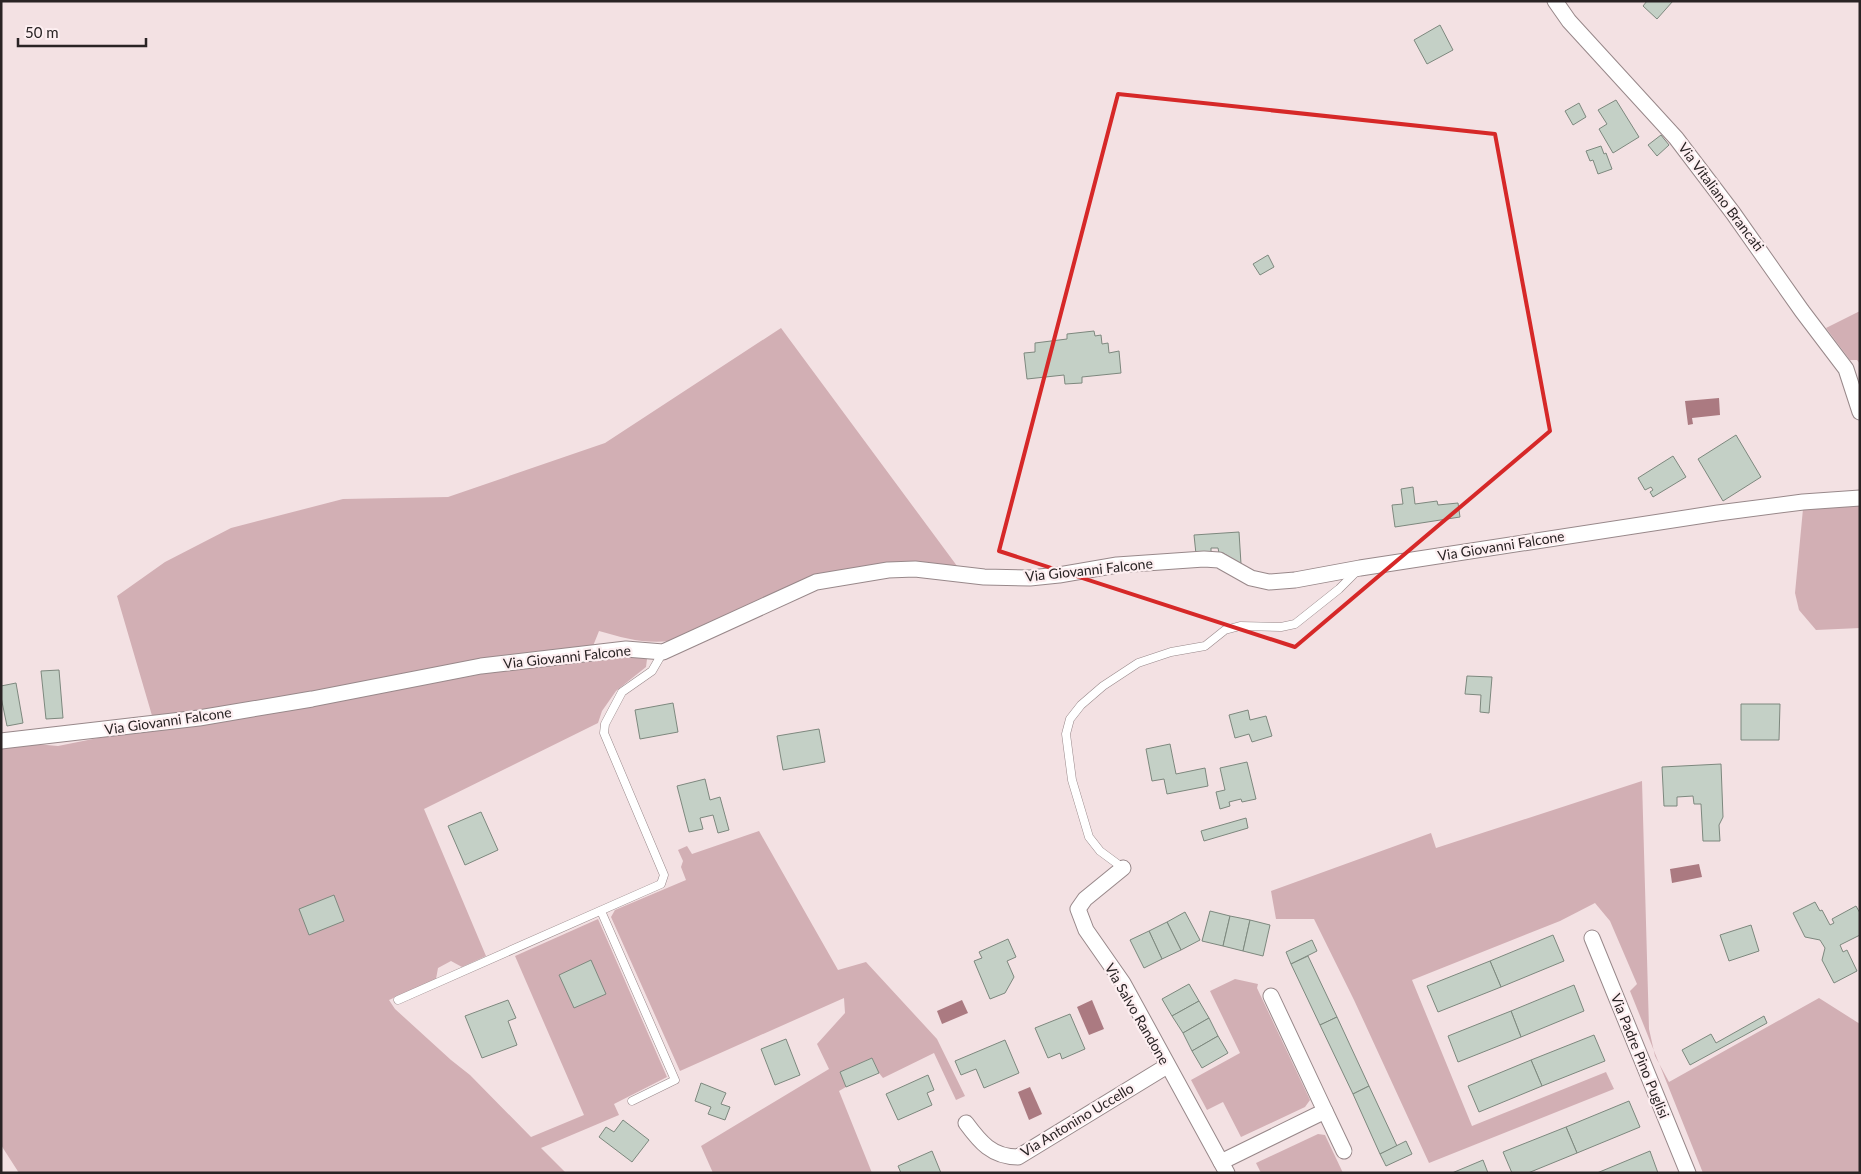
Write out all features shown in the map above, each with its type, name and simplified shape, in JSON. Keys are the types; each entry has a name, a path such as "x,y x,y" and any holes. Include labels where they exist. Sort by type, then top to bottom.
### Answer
{"street":[{"name":"Via Vitaliano Brancati","path":"1555,1 1570,21 1676,138 1734,213 1802,311 1846,369 1860,412"},
{"name":"Via Giovanni Falcone","path":"1,741 200,718 312,699 481,666 626,649 663,652 816,582 888,570 915,568 967,576 1030,578 1117,565 1204,559 1219,560 1251,578 1269,582 1295,580 1360,568 1718,513 1803,502 1860,498"},
{"name":"Via Salvo Randone","path":"1123,868 1085,899 1078,909 1086,930 1123,983 1224,1167"},
{"name":"Via Padre Pino Puglisi","path":"1592,938 1688,1173"},
{"path":"1271,996 1344,1151"},
{"name":"Via Antonino Uccello","path":"966,1123 981,1143 1004,1157 1018,1157 1168,1066"},
{"path":"1224,1167 1325,1112"}],"lane":[{"path":"1123,868 1100,851 1089,837 1072,780 1066,734 1070,719 1103,686 1138,663 1171,652 1205,646 1225,630 1240,626 1281,627 1294,624 1339,589 1360,568"},
{"path":"398,1000 661,884 664,875 604,733 606,724 622,692 652,671 663,652"},
{"path":"601,911 675,1080 632,1101"}],"highlighted area":[{"path":"1118,94 1495,134 1550,431 1295,647 999,551"}],"shaded area":[{"path":"1860,311 1860,364 1857,360 1850,360 1826,328"},
{"path":"781,328 960,570 878,564 816,574 670,641 643,641 599,631 593,646 322,693 153,719 117,596 165,562 231,528 343,499 448,497 605,443"},
{"path":"1719,398 1720,415 1692,418 1693,424 1688,425 1685,401"},
{"path":"1860,506 1860,628 1816,630 1799,610 1795,593 1803,509"},
{"path":"644,657 647,659 646,667 616,691 602,711 598,723 424,809 486,956 462,967 451,961 438,968 436,979 389,1000 395,1009 470,1075 531,1137 584,1115 515,956 598,919 667,1077 614,1104 619,1115 541,1148 566,1173 19,1173 1,1145 1,746 35,744 58,746 98,738 307,707 487,673 604,659"},
{"path":"1642,781 1649,1029 1654,1050 1630,991 1637,984 1610,921 1595,903 1560,921 1412,980 1472,1126 1606,1072 1614,1089 1429,1163 1354,1000 1314,919 1276,919 1271,891 1431,833 1436,848"},
{"path":"759,831 838,970 866,962 937,1039 965,1096 956,1100 934,1053 883,1078 872,1058 840,1072 846,1087 839,1091 872,1173 713,1173 701,1146 829,1069 817,1044 845,1013 844,998 680,1071 611,917 615,910 686,880 681,867 683,861 678,850 687,846 692,854"},
{"path":"1699,864 1702,877 1672,883 1670,869"},
{"path":"1235,979 1258,984 1257,988 1310,1100 1305,1107 1241,1137 1223,1102 1207,1110 1191,1080 1240,1053 1210,991"},
{"path":"1819,998 1860,1024 1860,1173 1703,1173 1659,1064 1669,1082"},
{"path":"962,1000 968,1013 942,1024 937,1011"},
{"path":"1092,1000 1104,1029 1089,1035 1077,1007"},
{"path":"1030,1087 1042,1114 1029,1120 1018,1092"},
{"path":"1318,1134 1325,1135 1343,1173 1261,1173 1256,1163"}],"building":[{"path":"1647,1 1673,1 1657,19 1643,6"},
{"path":"1440,25 1453,50 1427,64 1414,40"},
{"path":"1616,100 1639,137 1613,153 1599,129 1607,124 1598,110"},
{"path":"1579,103 1586,117 1573,125 1565,111"},
{"path":"1661,135 1669,145 1657,156 1648,145"},
{"path":"1601,146 1612,169 1598,174 1593,160 1590,161 1586,151"},
{"path":"1268,255 1274,267 1260,275 1253,264"},
{"path":"1094,331 1095,336 1101,335 1102,344 1108,343 1109,353 1119,351 1121,373 1082,377 1082,383 1065,384 1064,375 1027,379 1024,353 1035,352 1035,343 1067,339 1067,334"},
{"path":"1736,435 1761,477 1723,501 1698,459"},
{"path":"1673,456 1686,477 1653,497 1650,492 1653,490 1651,487 1645,490 1638,478"},
{"path":"1413,487 1415,504 1437,501 1438,505 1458,503 1460,517 1395,527 1392,505 1403,504 1401,489"},
{"path":"1239,532 1241,564 1223,553 1219,553 1218,548 1211,548 1211,553 1196,554 1194,535"},
{"path":"59,670 63,718 46,719 41,671"},
{"path":"1467,676 1492,677 1489,713 1480,712 1481,695 1465,694"},
{"path":"16,683 23,723 7,726 1,697 1,686"},
{"path":"673,703 678,732 640,739 635,710"},
{"path":"1741,704 1780,704 1779,740 1741,740"},
{"path":"1248,710 1250,720 1266,716 1272,736 1252,742 1249,734 1235,738 1229,715"},
{"path":"819,729 825,762 783,770 777,736"},
{"path":"1170,744 1176,774 1205,768 1208,786 1167,794 1164,779 1152,781 1146,749"},
{"path":"1247,762 1256,799 1242,802 1241,799 1229,802 1230,806 1220,809 1216,792 1225,790 1220,768"},
{"path":"1721,764 1723,817 1719,825 1720,841 1703,841 1701,804 1694,804 1693,796 1677,797 1677,806 1664,806 1662,767"},
{"path":"705,779 710,800 720,797 729,830 718,833 713,815 700,818 703,829 689,832 677,786"},
{"path":"481,812 498,850 465,865 448,826"},
{"path":"1246,818 1248,828 1204,841 1201,831"},
{"path":"334,895 344,921 309,935 299,909"},
{"path":"1815,902 1830,925 1834,923 1832,919 1856,906 1860,913 1860,935 1840,945 1843,952 1847,950 1857,971 1834,983 1822,960 1825,948 1820,940 1805,937 1793,913"},
{"path":"1210,911 1230,916 1223,946 1202,941"},
{"path":"1185,912 1200,940 1181,950 1167,922"},
{"path":"1230,916 1250,920 1243,951 1223,946"},
{"path":"1250,920 1270,925 1263,956 1243,951"},
{"path":"1167,922 1181,950 1162,959 1149,931"},
{"path":"1751,925 1759,951 1729,961 1720,935"},
{"path":"1149,931 1162,959 1144,968 1130,940"},
{"path":"1553,935 1564,961 1501,987 1490,961"},
{"path":"1008,939 1016,957 1007,961 1014,977 1005,993 990,999 974,961 982,958 979,952"},
{"path":"1312,940 1317,951 1291,964 1286,952"},
{"path":"1308,956 1337,1017 1320,1025 1291,964"},
{"path":"591,960 606,994 574,1008 559,975"},
{"path":"1490,961 1501,987 1438,1012 1427,986"},
{"path":"1189,984 1199,1001 1172,1016 1162,999"},
{"path":"1574,985 1584,1011 1521,1037 1511,1011"},
{"path":"508,1000 516,1018 508,1021 517,1045 482,1058 465,1016"},
{"path":"1199,1001 1209,1018 1183,1033 1172,1016"},
{"path":"1511,1011 1521,1037 1458,1062 1448,1036"},
{"path":"1070,1014 1085,1049 1062,1059 1060,1053 1048,1058 1035,1028"},
{"path":"1764,1016 1767,1023 1690,1065 1682,1050 1711,1034 1716,1043"},
{"path":"1337,1017 1369,1086 1353,1094 1320,1025"},
{"path":"1209,1018 1218,1036 1192,1051 1183,1033"},
{"path":"1594,1035 1605,1061 1542,1086 1531,1060"},
{"path":"1218,1036 1228,1053 1202,1068 1192,1051"},
{"path":"786,1039 800,1075 775,1085 761,1049"},
{"path":"1005,1040 1019,1073 984,1088 976,1069 961,1075 955,1061"},
{"path":"872,1058 879,1073 846,1087 840,1072"},
{"path":"1531,1060 1542,1086 1479,1112 1468,1086"},
{"path":"928,1075 934,1090 927,1093 932,1105 898,1120 886,1094"},
{"path":"701,1083 726,1093 721,1104 730,1107 725,1120 708,1114 711,1107 695,1101"},
{"path":"1369,1086 1397,1146 1380,1154 1353,1094"},
{"path":"1629,1101 1640,1127 1577,1153 1566,1127"},
{"path":"623,1120 649,1140 632,1162 599,1137 606,1127 614,1132"},
{"path":"1566,1127 1577,1153 1528,1173 1512,1173 1503,1152"},
{"path":"1406,1141 1412,1154 1386,1166 1380,1154"},
{"path":"932,1151 941,1173 901,1173 898,1166"},
{"path":"1650,1151 1658,1173 1597,1173"},
{"path":"1483,1160 1488,1173 1452,1173"}]}
